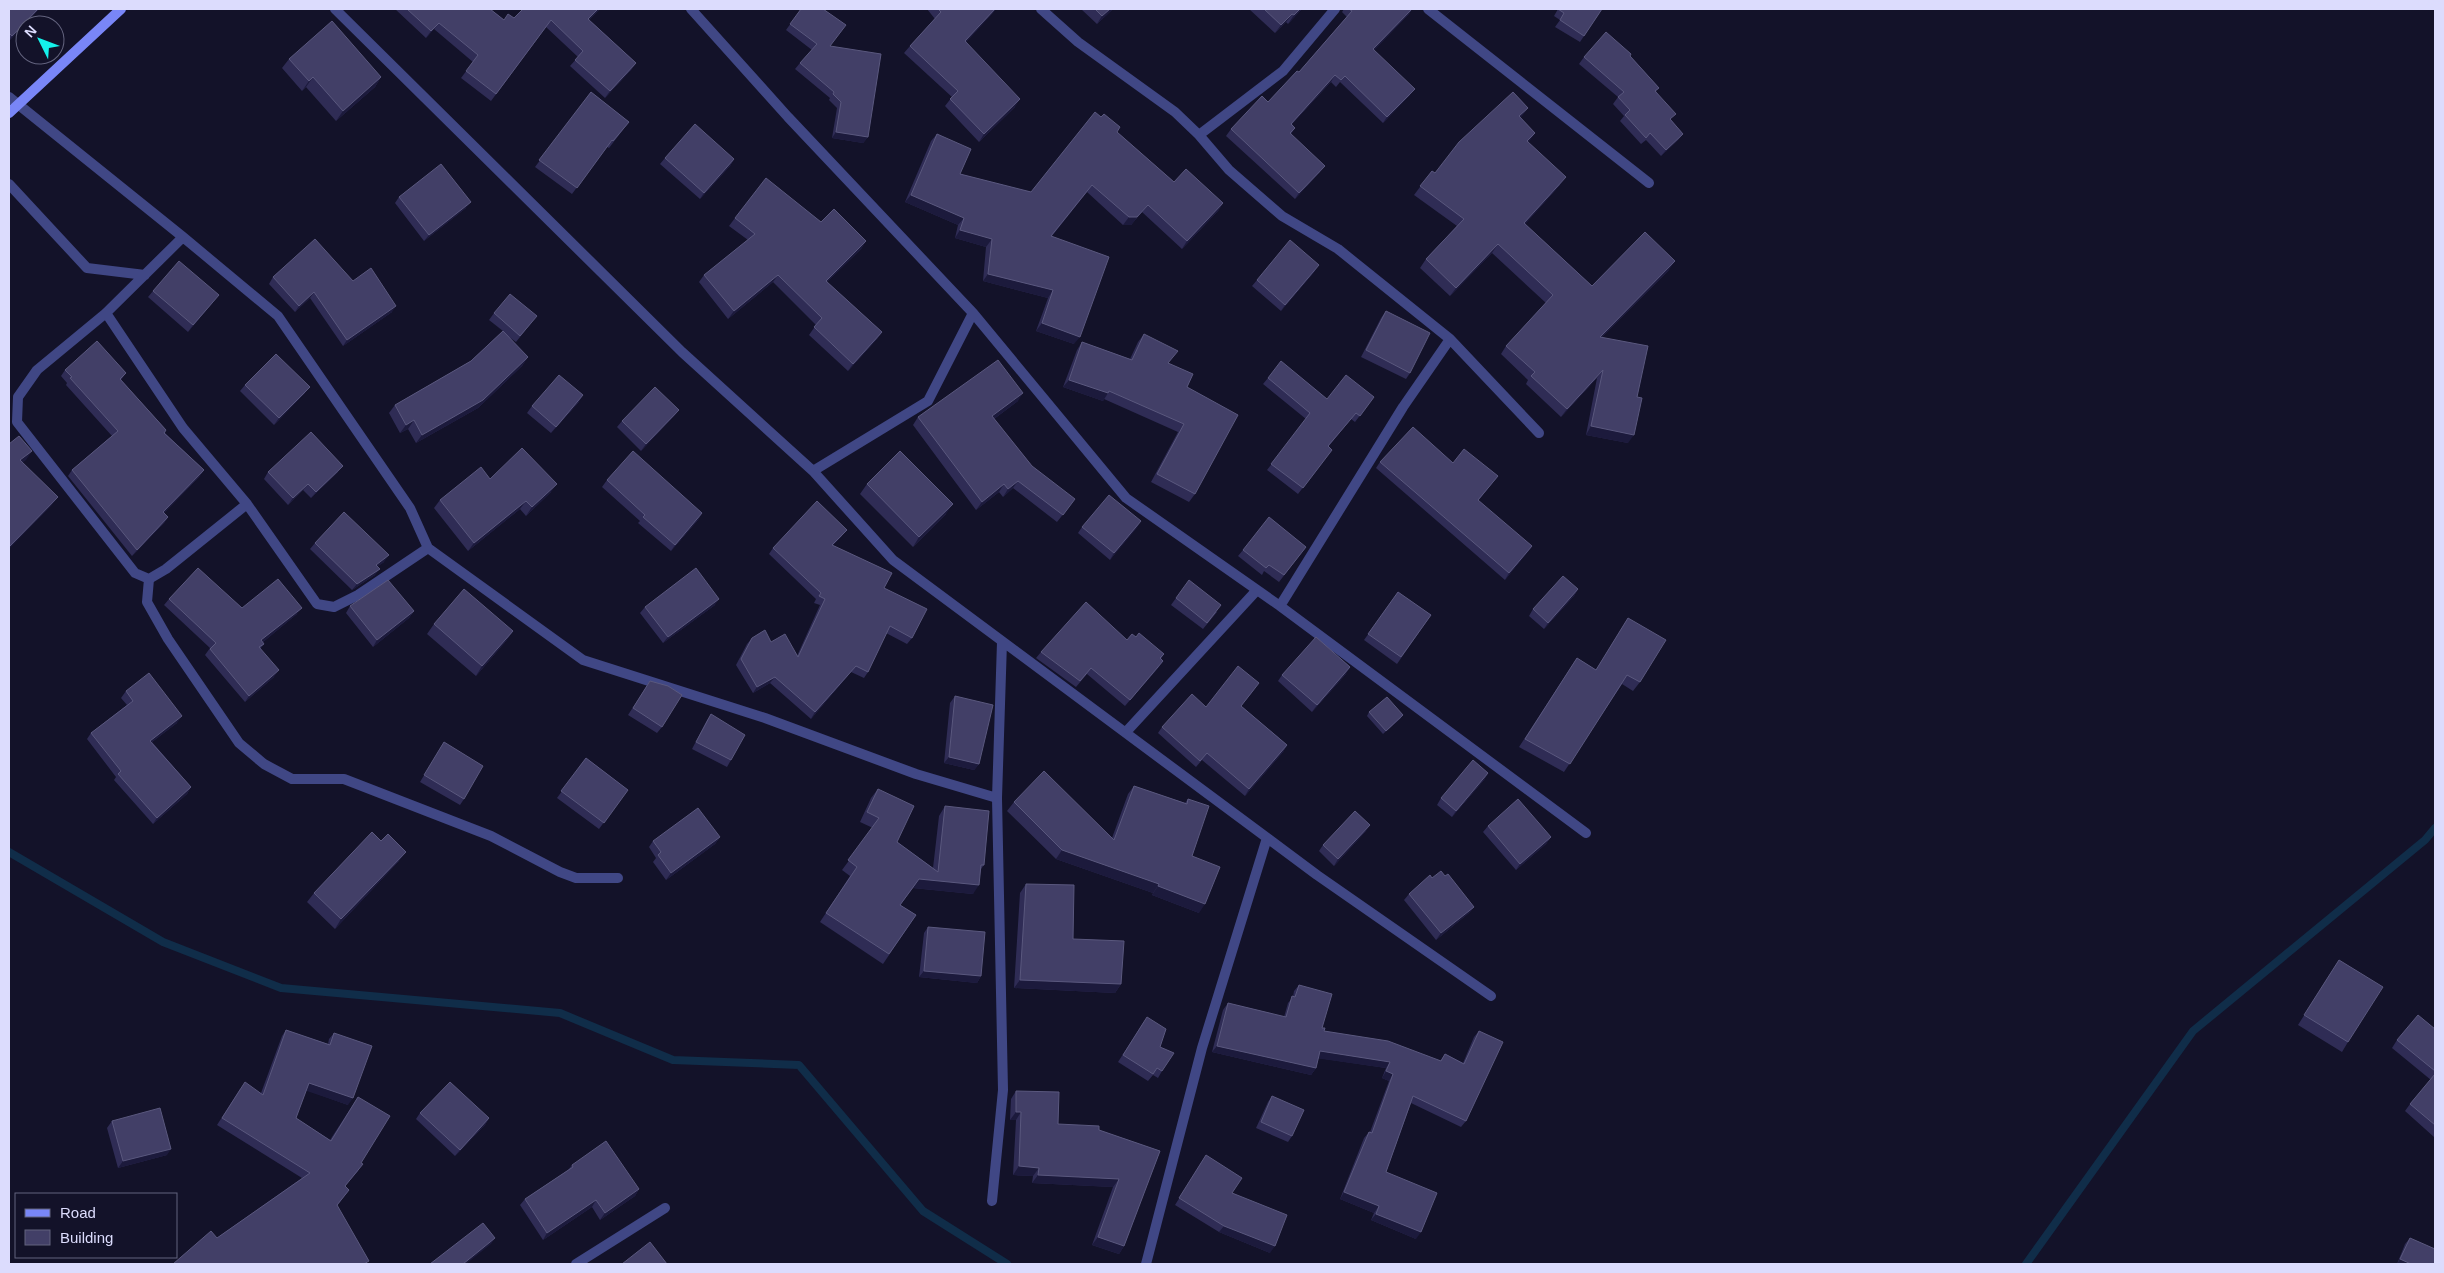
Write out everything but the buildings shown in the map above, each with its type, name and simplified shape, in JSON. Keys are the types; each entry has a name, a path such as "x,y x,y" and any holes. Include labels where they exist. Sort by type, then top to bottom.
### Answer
{"street":[{"path":"9,113 13,101 121,9"},
{"path":"335,9 682,352 813,471 892,560 1267,838 1492,996"},
{"path":"691,9 788,117 973,313 1126,498 1280,606 1586,833"},
{"path":"1040,9 1078,42 1175,112 1199,135 1229,170 1282,216 1338,249 1450,339 1539,433"},
{"path":"1199,135 1283,71 1335,9"},
{"path":"1428,9 1649,183"},
{"path":"13,101 278,316 410,508 428,548 583,660 765,718 916,774 997,798"},
{"path":"9,184 87,268 145,275"},
{"path":"149,579 135,573 17,422 18,396 36,370 106,313 183,237"},
{"path":"106,313 183,428 247,504 317,604 334,607 358,595 428,548"},
{"path":"813,471 928,401 973,313"},
{"path":"1280,606 1403,407 1450,339"},
{"path":"149,579 166,569 247,504"},
{"path":"149,579 147,602 168,639 239,743 264,764 292,779 344,778 491,836 560,872 576,878 618,878"},
{"path":"1126,732 1257,590"},
{"path":"992,1201 1003,1090 997,798 1002,642"},
{"path":"1146,1264 1202,1048 1267,838"},
{"path":"576,1264 665,1208"}],"waterway":[{"path":"2026,1264 2193,1031 2425,840 2435,828"},
{"path":"9,852 163,942 281,988 560,1013 673,1060 799,1065 923,1211 1007,1264"}]}
